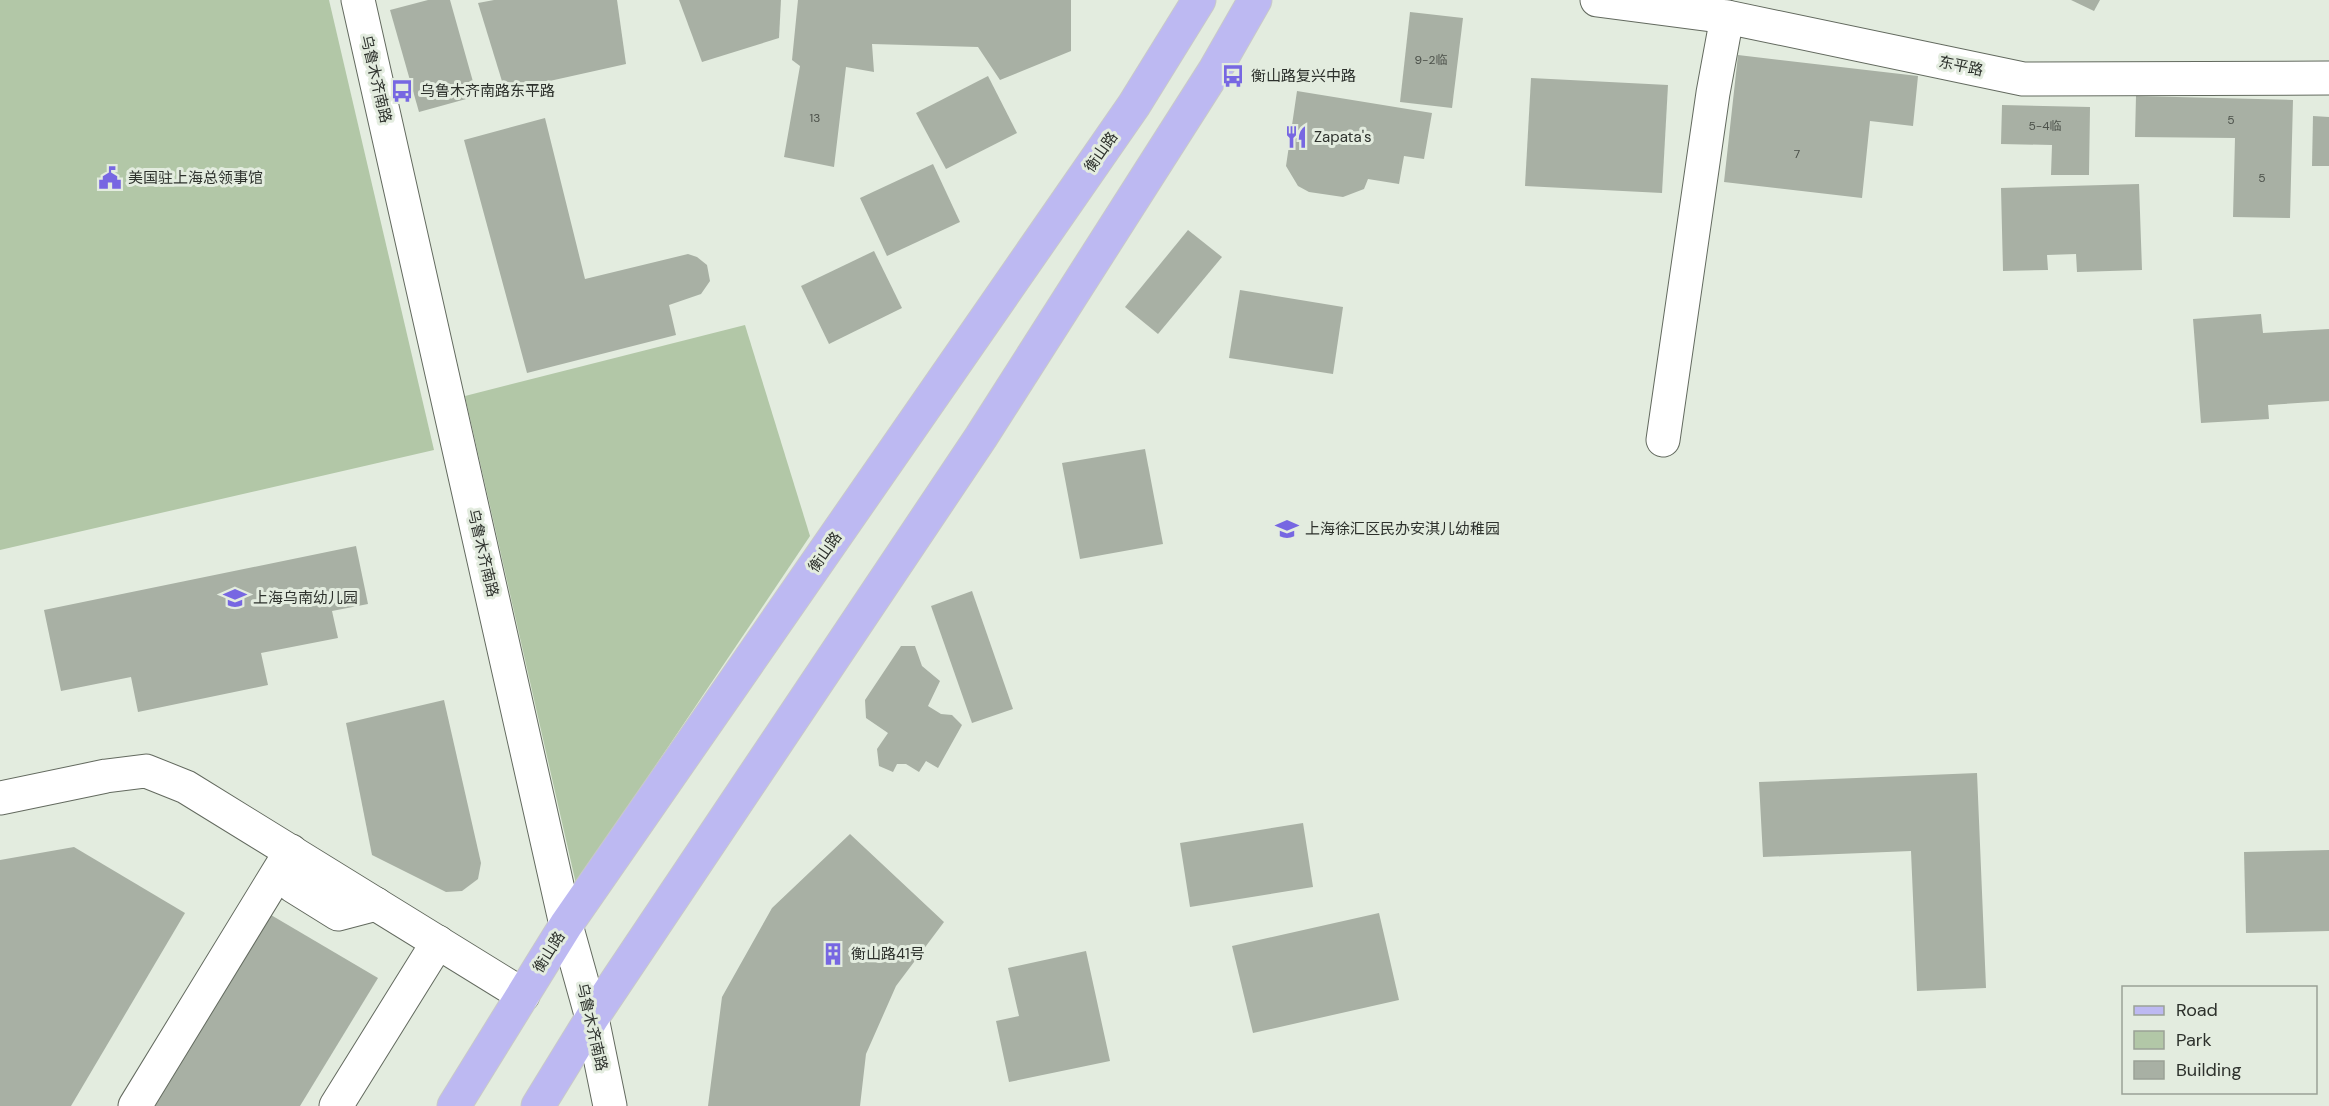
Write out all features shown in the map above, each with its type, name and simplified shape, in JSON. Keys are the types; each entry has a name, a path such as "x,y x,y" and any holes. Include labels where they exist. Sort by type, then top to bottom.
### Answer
{"main road":[{"name":"衡山路","path":"454,1106 566,925 1134,105 1199,0"},
{"path":"538,1106 592,1018 981,437 1215,70 1255,0"}],"street":[{"name":"乌鲁木齐南路","path":"358,0 566,925 592,1018 610,1106"},
{"name":"东平路","path":"1597,0 1727,17 2023,79 2329,78"},
{"path":"1663,440 1713,93 1727,17"},
{"path":"0,798 106,776 147,771 186,787 523,995"},
{"path":"135,1106 291,851"},
{"path":"293,886 338,914 376,904"},
{"path":"336,1106 438,942"}],"green space":[{"path":"0,0 329,0 434,450 0,550"},
{"path":"745,325 810,536 576,884 465,396"}],"building":[{"path":"428,0 450,0 477,96 419,112 390,10"},
{"path":"494,0 617,0 626,64 505,91 478,3"},
{"path":"679,0 781,0 779,38 702,62"},
{"path":"798,0 1071,0 1071,51 1000,80 978,47 872,44 874,72 846,67 834,167 784,157 800,66 792,60"},
{"path":"2071,0 2100,0 2094,11"},
{"path":"1410,12 1463,18 1452,108 1400,102"},
{"path":"1738,55 1918,76 1913,126 1870,121 1862,198 1724,182"},
{"path":"988,76 1017,133 946,169 916,113"},
{"path":"1531,78 1668,85 1662,193 1525,186"},
{"path":"1297,91 1432,113 1424,159 1404,156 1399,184 1368,179 1364,189 1343,197 1309,192 1298,186 1286,166"},
{"path":"2136,96 2293,100 2290,218 2233,217 2235,138 2135,137"},
{"path":"2002,105 2090,107 2089,175 2051,175 2052,145 2001,144"},
{"path":"2313,116 2329,117 2329,166 2312,166"},
{"path":"545,118 585,279 688,254 697,257 707,265 710,281 701,294 669,305 676,335 527,373 464,140"},
{"path":"933,164 960,222 887,256 860,198"},
{"path":"2139,184 2142,270 2077,272 2076,254 2047,255 2048,270 2003,271 2001,188"},
{"path":"1188,230 1222,257 1158,334 1125,307"},
{"path":"874,251 902,308 829,344 801,286"},
{"path":"1240,290 1343,307 1333,374 1229,358"},
{"path":"2261,314 2263,333 2329,329 2329,401 2268,405 2269,419 2201,423 2193,319"},
{"path":"1145,449 1163,544 1080,559 1062,463"},
{"path":"356,546 368,604 332,611 338,638 261,653 268,685 138,712 131,677 61,691 44,610"},
{"path":"972,591 1013,709 972,723 931,606"},
{"path":"901,646 915,646 922,666 940,681 928,706 941,714 952,715 962,725 938,768 926,761 919,772 906,764 897,764 893,772 879,766 877,749 888,733 866,718 865,700"},
{"path":"444,700 481,863 478,879 462,891 446,892 372,855 346,723"},
{"path":"1977,773 1986,988 1917,991 1911,851 1763,857 1759,782"},
{"path":"1303,823 1313,887 1190,907 1180,843"},
{"name":"衡山路41号","path":"850,834 944,922 896,986 866,1054 860,1106 708,1106 722,997 772,908"},
{"path":"74,847 185,913 71,1106 0,1106 0,860"},
{"path":"2329,850 2329,931 2246,933 2244,852"},
{"path":"1379,913 1399,1000 1253,1033 1232,946"},
{"path":"271,915 378,978 300,1106 155,1106"},
{"path":"1086,951 1110,1061 1009,1082 996,1021 1019,1016 1008,968"}],"place":[{"name":"衡山路复兴中路","path":"1233,76"},
{"name":"乌鲁木齐南路东平路","path":"402,91"},
{"name":"Zapata's","path":"1296,137"},
{"name":"美国驻上海总领事馆","path":"110,178"},
{"name":"上海徐汇区民办安淇儿幼稚园","path":"1287,529"},
{"name":"上海乌南幼儿园","path":"235,598"},
{"name":"衡山路41号","path":"833,954"}]}
